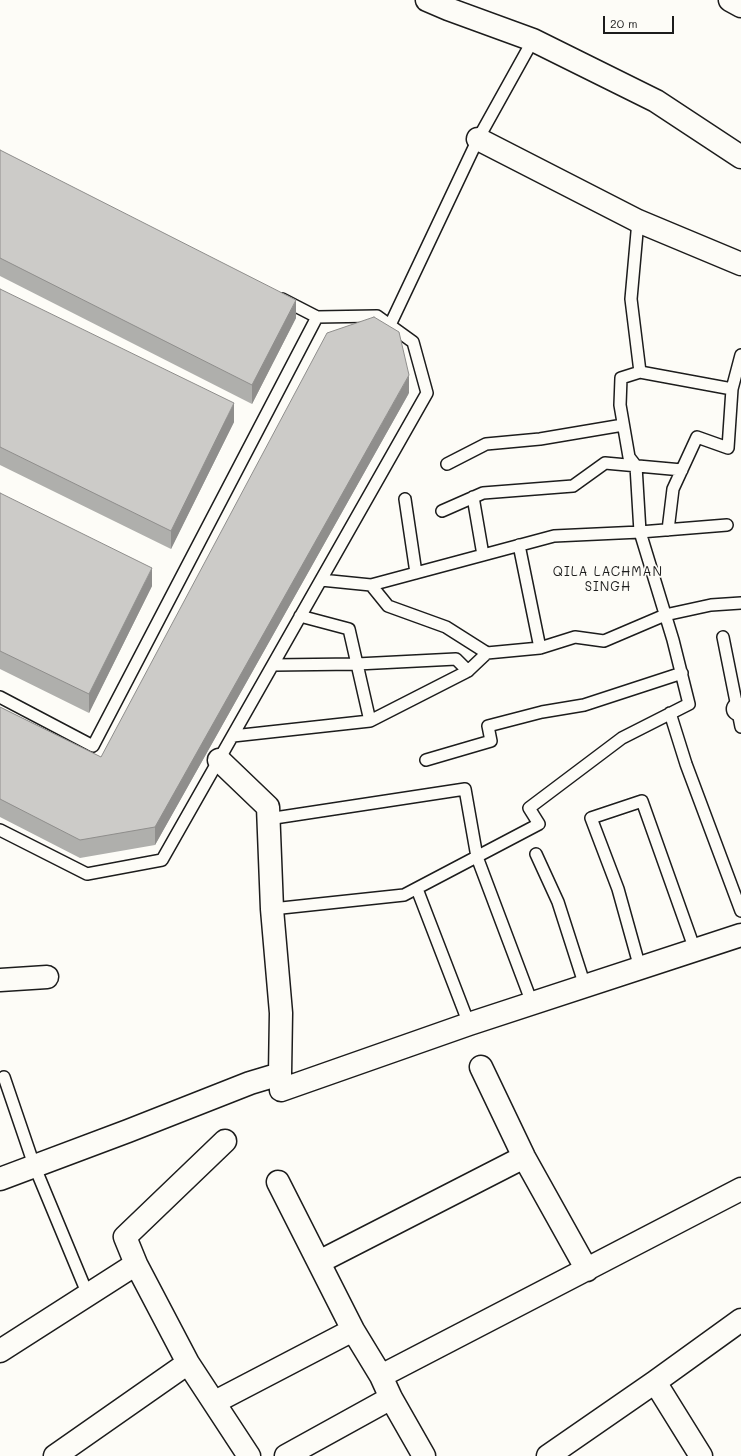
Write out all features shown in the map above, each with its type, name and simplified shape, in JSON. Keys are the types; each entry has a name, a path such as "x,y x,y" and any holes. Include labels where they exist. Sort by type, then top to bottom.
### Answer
{"street":[{"path":"427,0 448,5 533,40 656,101 741,156"},
{"path":"730,0 741,6"},
{"path":"478,139 638,221 741,264"},
{"path":"219,760 268,807 272,909 282,1012 280,1074 281,1090 469,1024 741,935"},
{"path":"0,980 47,977"},
{"path":"481,1067 524,1157 586,1270"},
{"path":"0,1179 250,1083 280,1074"},
{"path":"225,1142 125,1237 136,1264 188,1363 249,1456"},
{"path":"318,1262 524,1157"},
{"path":"278,1182 353,1330 381,1376 391,1398 424,1456"},
{"path":"381,1376 741,1189"},
{"path":"0,1351 136,1264"},
{"path":"552,1455 741,1320"},
{"path":"214,1402 353,1330"},
{"path":"55,1456 188,1363"},
{"path":"655,1382 701,1456"},
{"path":"286,1456 391,1398"}],"lane":[{"path":"390,325 478,139 533,40"},
{"path":"638,221 631,299 640,372"},
{"path":"0,830 87,874 162,860 427,393 413,342 377,316 317,317 274,295"},
{"path":"0,697 93,746 317,317"},
{"path":"668,530 673,489 697,437 728,448 732,389 741,355"},
{"path":"272,909 404,895 417,889 539,824 528,808 622,738 689,704 682,673 640,532 636,466 629,456 620,405 621,378 640,372 732,389"},
{"path":"447,464 486,444 540,439 623,425"},
{"path":"442,511 483,493 573,486 605,464 682,470"},
{"path":"473,497 483,555"},
{"path":"405,499 416,572"},
{"path":"321,580 371,585 554,536 640,532 727,524"},
{"path":"519,545 540,648"},
{"path":"371,585 388,606 446,627 487,653 540,648 575,637 604,641 665,615 711,605 741,603"},
{"path":"300,616 349,629 370,721"},
{"path":"723,638 740,715"},
{"path":"233,736 370,721 468,671 487,653"},
{"path":"272,665 357,664 456,659 468,671"},
{"path":"426,760 491,741 488,726 542,712 584,705 682,673"},
{"path":"670,714 686,764 741,911"},
{"path":"268,819 465,789 477,857 532,1003"},
{"path":"640,968 618,889 591,818 642,801 695,950"},
{"path":"536,854 558,902 585,986"},
{"path":"417,889 469,1024"},
{"path":"4,1078 34,1165 88,1294"}],"building":[{"path":"0,150 296,300 252,385 0,258"},
{"path":"0,289 234,403 171,531 0,447"},
{"path":"374,317 399,332 409,375 155,827 80,840 0,799 0,707 101,757 327,333"},
{"path":"0,493 152,568 89,694 0,651"}],"district":[{"name":"QILA LACHMAN SINGH","path":"608,580"}]}
